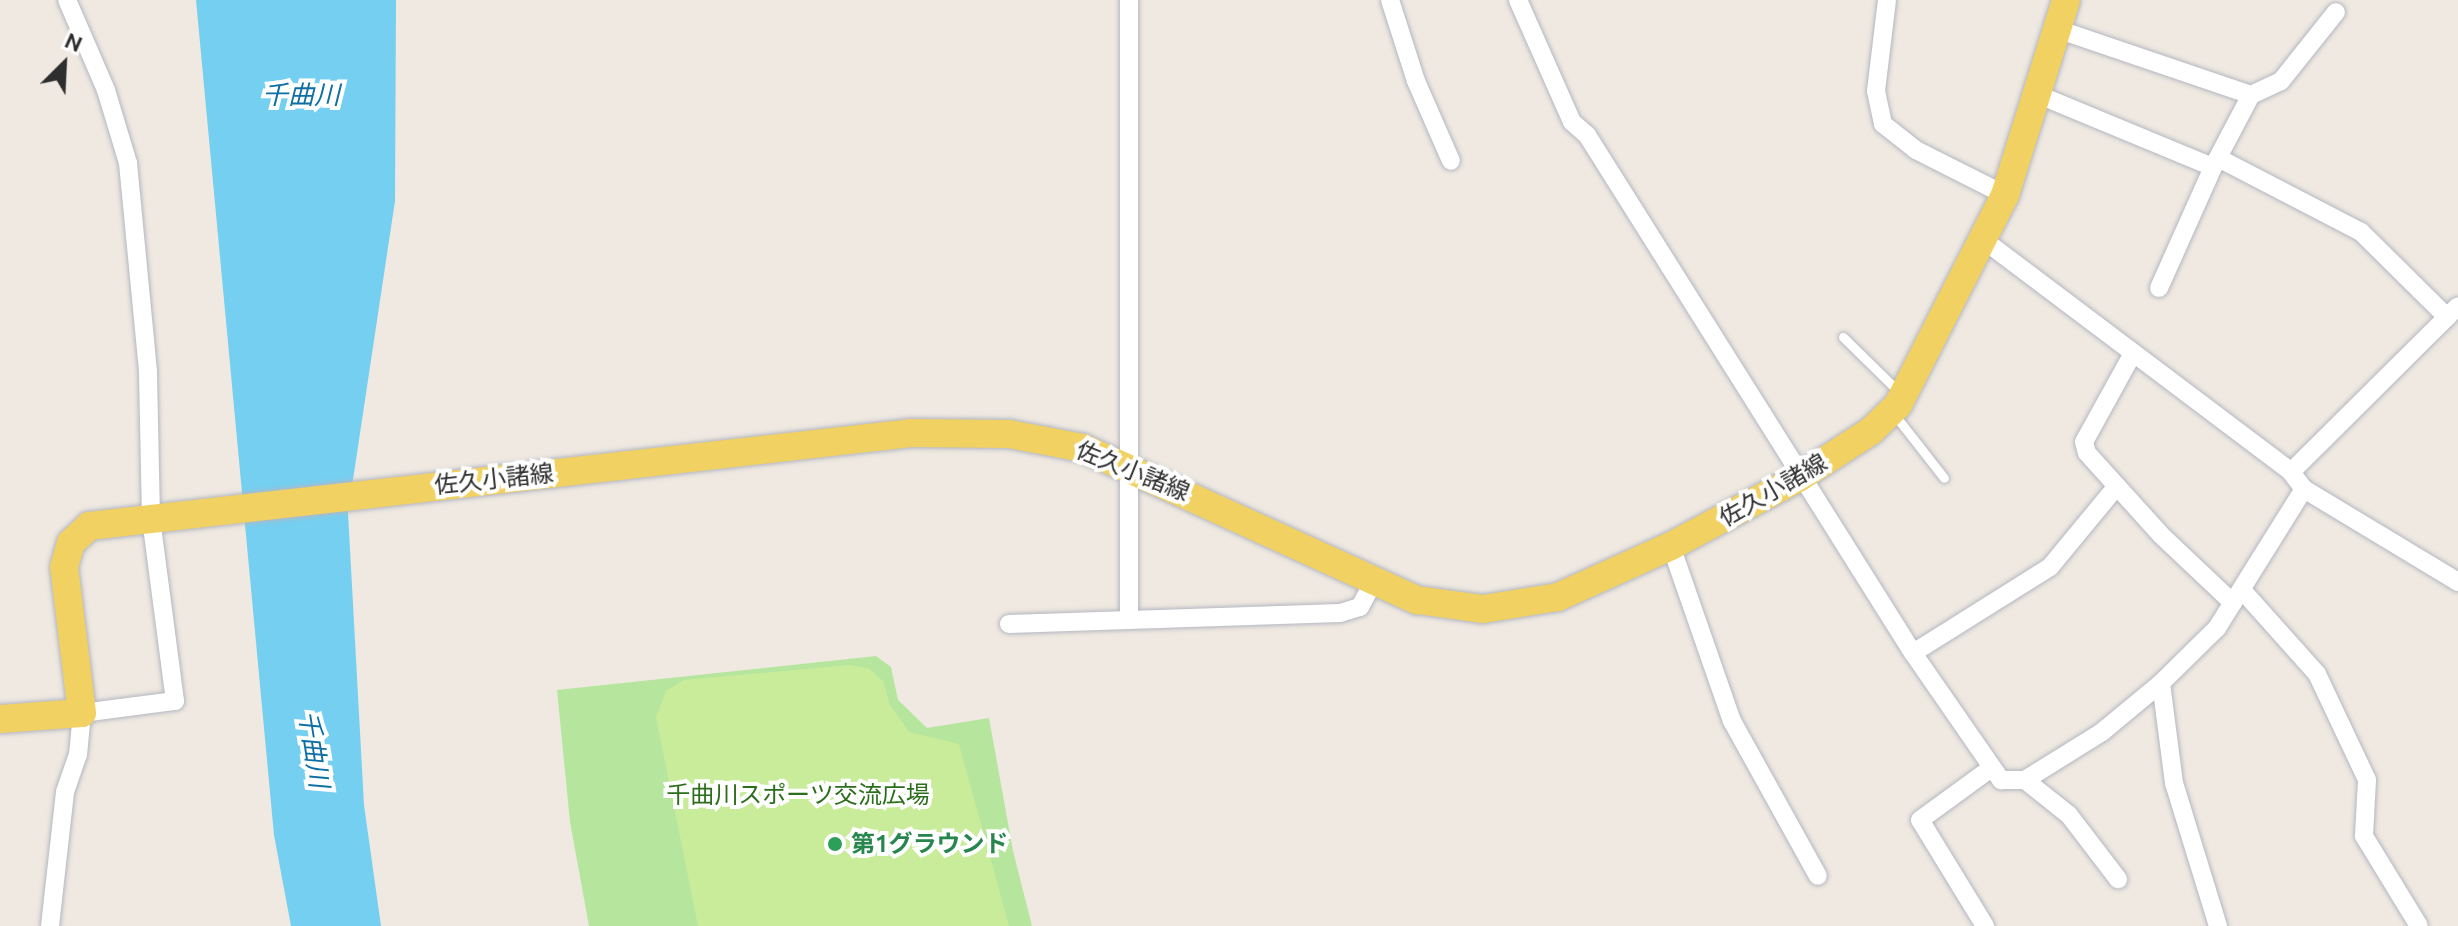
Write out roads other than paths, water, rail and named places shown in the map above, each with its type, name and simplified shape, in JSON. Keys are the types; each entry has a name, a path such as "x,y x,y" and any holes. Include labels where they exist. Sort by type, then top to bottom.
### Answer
{"main road":[{"name":"佐久小諸線","path":"82,713 64,567 67,551 89,526 880,436 1009,434 1059,441 1127,464 1372,584 1439,605 1503,608 1582,588 1671,546 1800,477 1898,404 1985,241 2005,195 2039,95 2066,0"},
{"path":"0,719 82,713"}],"street":[{"path":"50,926 65,792 78,755 82,713 175,701 128,163 106,90 67,0"},
{"path":"1129,0 1129,617"},
{"path":"1390,0 1416,81 1451,161"},
{"path":"1518,0 1572,122 1587,135 1800,477 1913,653 1990,769 2001,780 2025,780 2102,732 2161,683 2217,628 2304,489"},
{"path":"1887,0 1876,91 1883,124 1916,150 2005,195"},
{"path":"2159,288 2251,95 2281,81 2336,12"},
{"path":"2057,29 2251,95"},
{"path":"2039,95 2217,163 2361,232 2452,312 2291,472"},
{"path":"1985,241 2132,355 2291,472 2304,489 2458,582"},
{"path":"2132,355 2084,442 2087,453 2117,486 2238,596 2317,674 2367,780 2364,836 2419,926"},
{"path":"1913,653 2050,567 2117,486"},
{"path":"1671,546 1732,721 1818,876"},
{"path":"1009,624 1129,617 1340,613 1360,607 1372,584"},
{"path":"2161,683 2174,783 2218,926"},
{"path":"1985,926 1920,820 1990,769"},
{"path":"2025,780 2069,815 2118,879"}],"lane":[{"path":"1843,337 1898,404 1944,478"}],"water":[{"name":"千曲川","path":"196,0 396,0 395,201 348,513 364,805 381,926 291,926 274,835"}],"place":[{"name":"第1グラウンド","path":"835,844"}],"park label":[{"name":"千曲川スポーツ交流広場","path":"798,795"}]}
